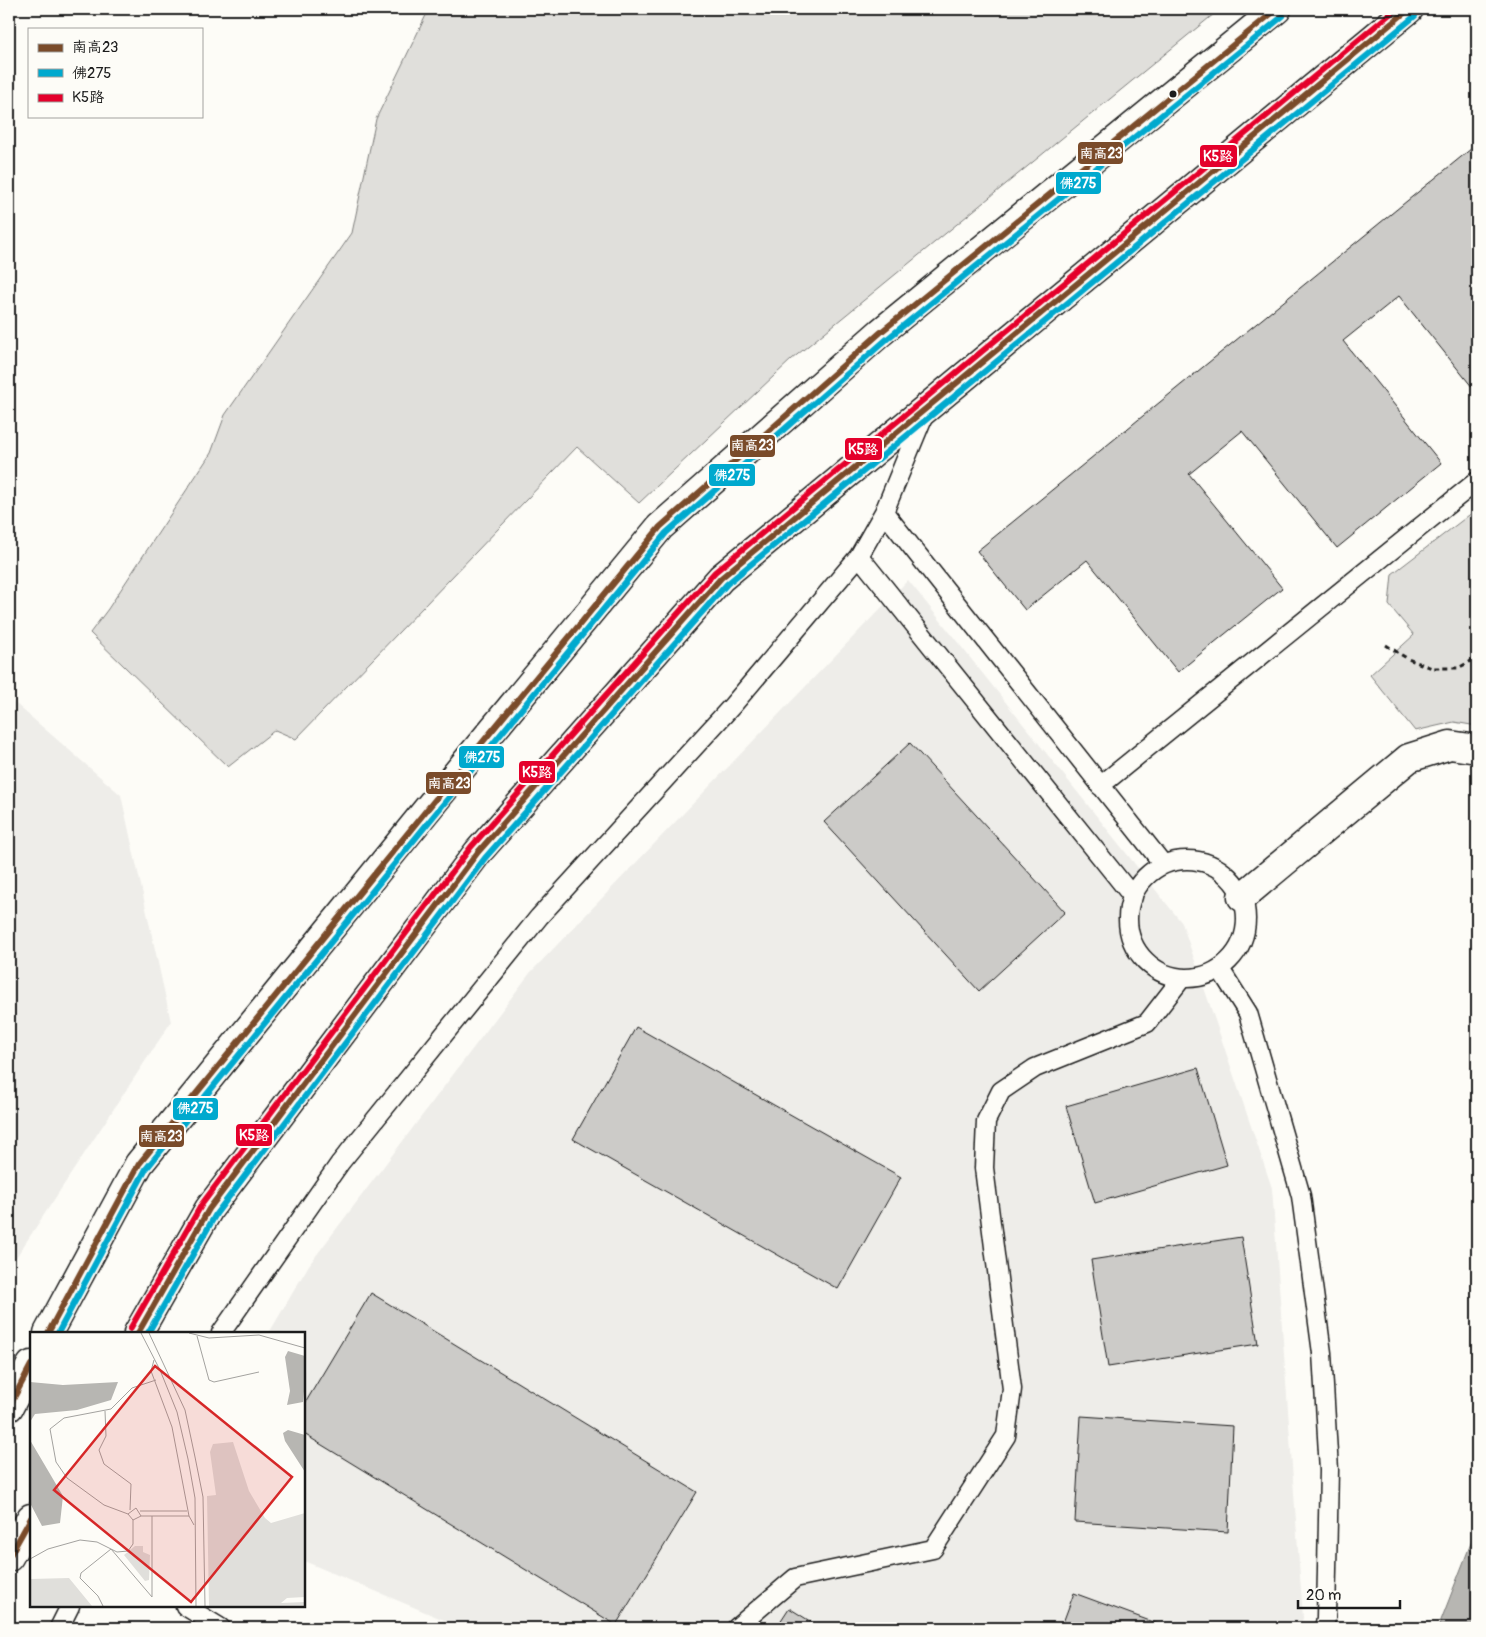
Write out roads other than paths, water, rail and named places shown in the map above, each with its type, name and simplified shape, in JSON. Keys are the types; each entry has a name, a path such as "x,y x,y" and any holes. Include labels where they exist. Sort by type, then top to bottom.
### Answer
{"main road":[{"path":"49,1332 139,1164 660,527 881,332 1276,9"},
{"path":"139,1332 210,1209 478,852 721,578 1409,9"},
{"path":"1242,897 1410,758 1450,745 1477,749"},
{"path":"9,1407 30,1367"},
{"path":"9,1557 30,1520"}],"lane":[{"path":"223,1332 340,1163 539,917 732,706 859,556 884,512 926,408"},
{"path":"1100,786 1477,481"},
{"path":"884,512 1163,864"},
{"path":"859,556 1133,897"},
{"path":"1181,859 1200,861 1218,868 1233,881 1242,897 1246,917 1244,937 1235,955 1220,969 1202,977 1182,978 1165,974 1146,962 1134,946 1128,926 1128,910 1135,889 1147,874 1163,864 1181,859"},
{"path":"1220,969 1248,1013 1301,1196 1322,1353 1328,1460 1326,1618 1324,1628"},
{"path":"736,1628 795,1578 933,1549 1006,1436 1012,1389 984,1168 986,1121 1001,1091 1035,1068 1147,1023 1182,978"},
{"path":"59,1628 70,1607"},
{"path":"187,1607 222,1628"}]}
